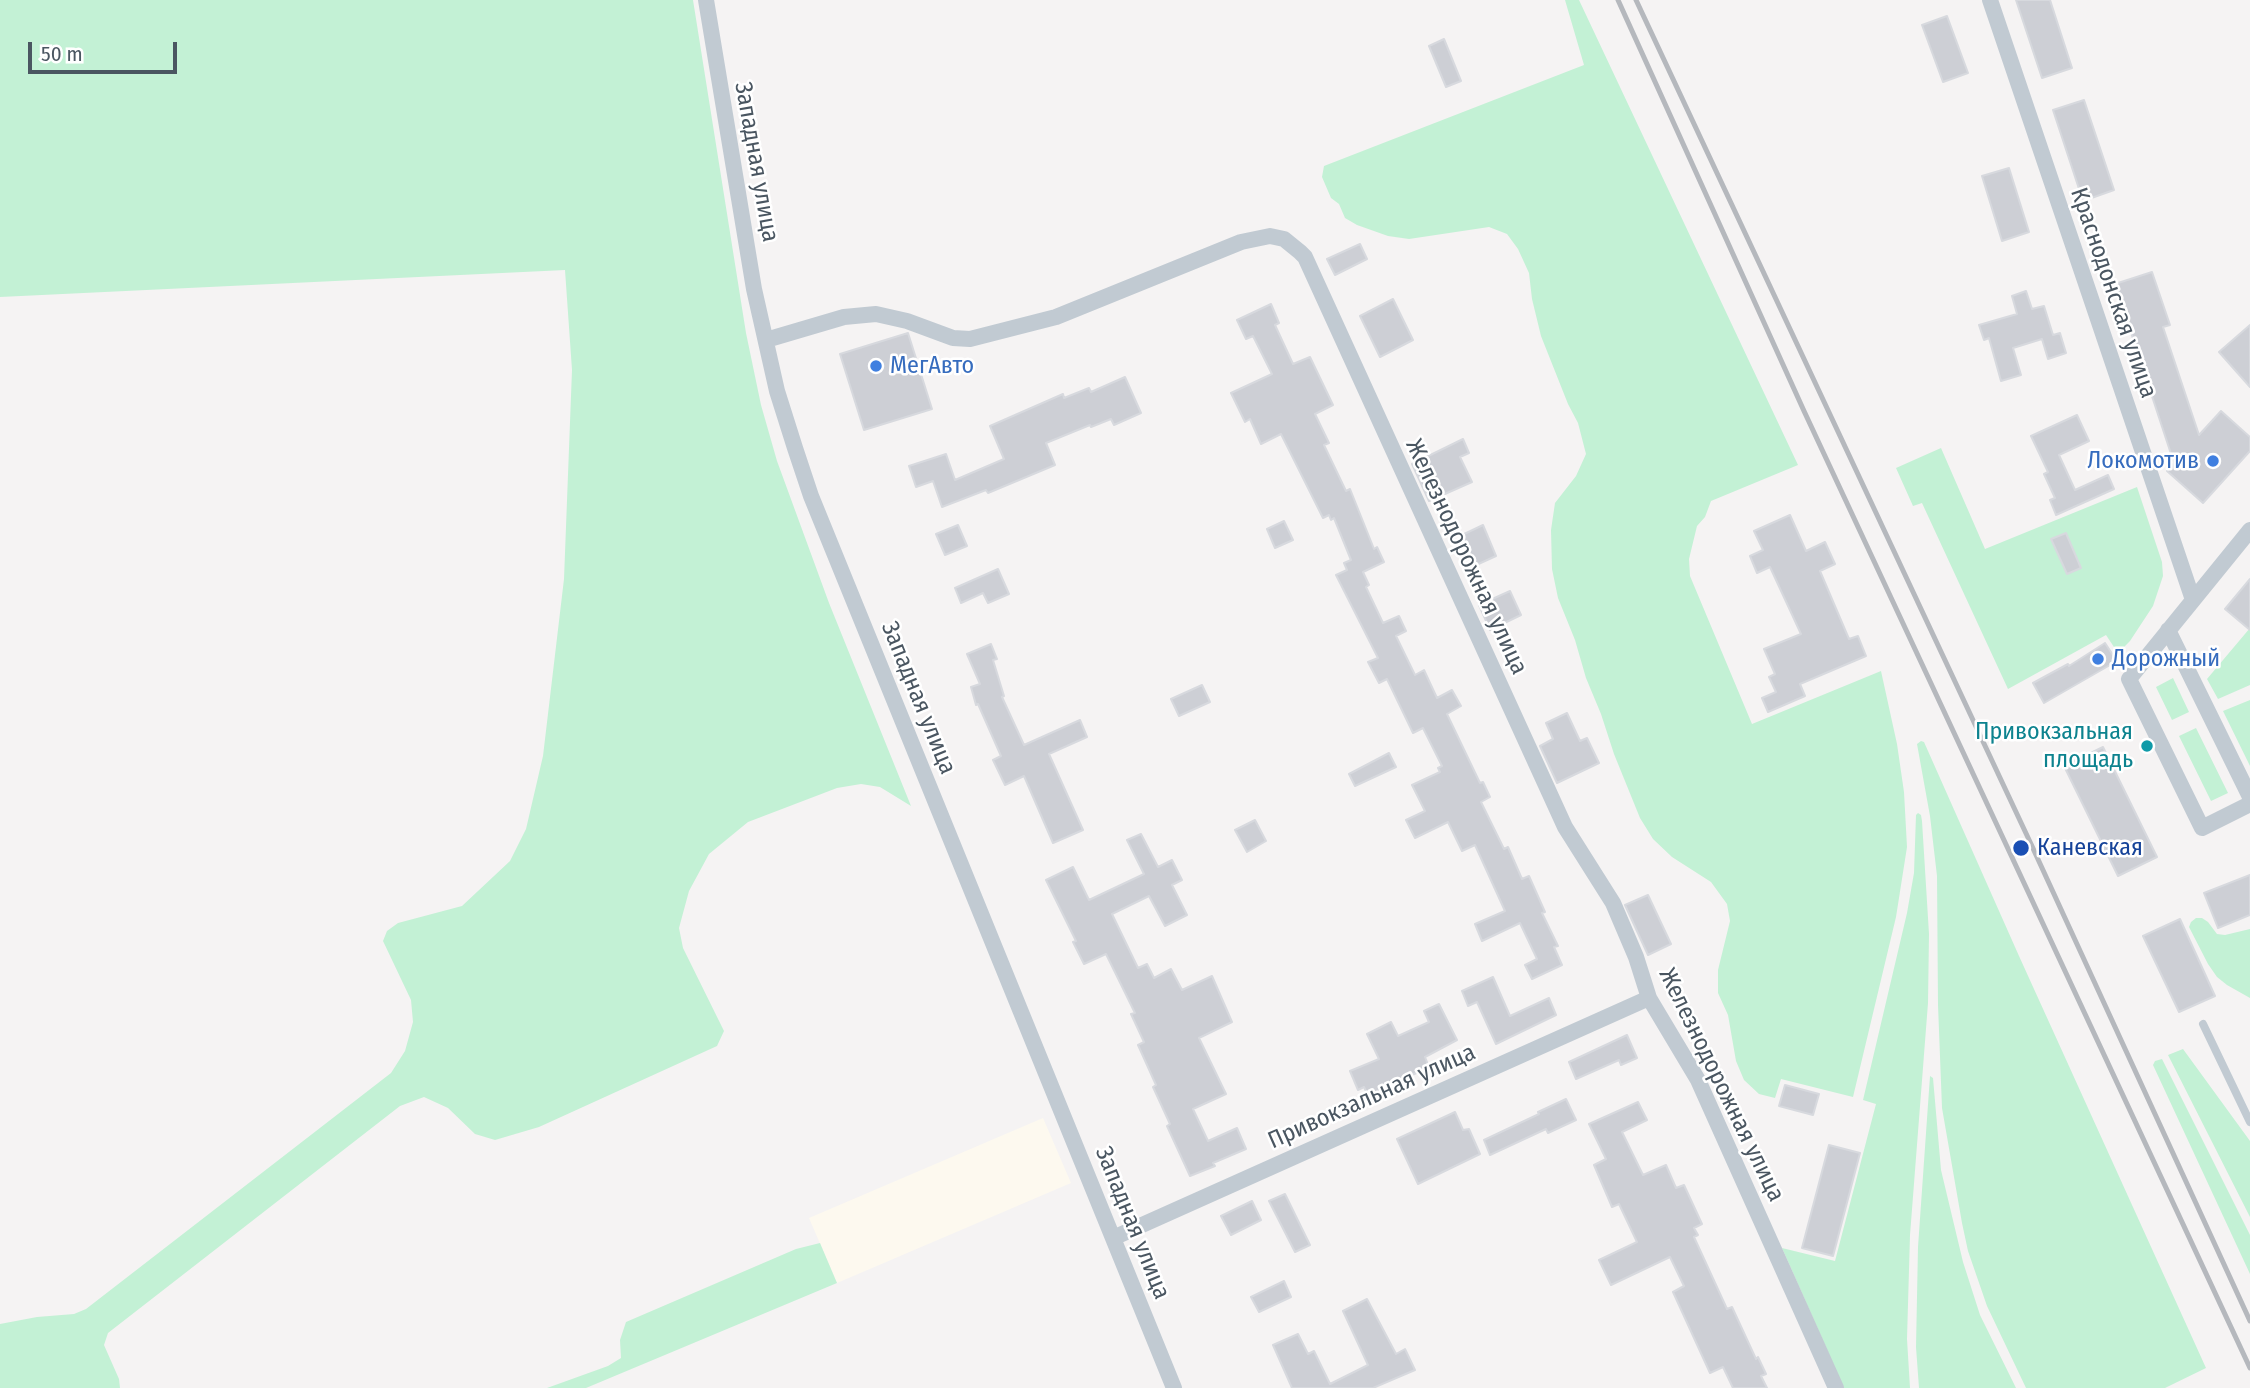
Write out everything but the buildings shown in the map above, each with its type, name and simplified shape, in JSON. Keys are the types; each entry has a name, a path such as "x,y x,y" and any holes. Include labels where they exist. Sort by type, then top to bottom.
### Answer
{"street":[{"name":"Западная улица","path":"706,0 754,289 777,391 811,496 1174,1388"},
{"name":"Краснодонская улица","path":"1990,0 2193,600"},
{"name":"Железнодорожная улица","path":"765,340 844,317 876,314 907,321 953,338 970,339 1056,317 1241,242 1270,236 1283,239 1295,247 1305,257 1565,827 1613,903 1636,957 1649,998 1698,1080 1836,1388"},
{"path":"2250,530 2129,679 2202,828 2250,804"},
{"path":"2168,631 2250,797"},
{"name":"Привокзальная улица","path":"1113,1238 1649,998"}],"lane":[{"path":"2203,1024 2250,1122"}],"shaded area":[{"path":"1043,1118 1071,1183 837,1283 809,1218"}],"green space":[{"path":"0,0 693,0 746,333 761,405 777,461 829,603 911,806 880,787 861,784 837,788 748,822 709,854 689,891 679,928 683,948 724,1031 717,1046 539,1127 495,1140 475,1134 448,1108 424,1097 400,1106 108,1333 104,1345 119,1379 120,1388 0,1388 0,1324 74,1314 86,1309 391,1073 405,1051 413,1022 411,1000 383,941 387,931 398,923 462,906 510,861 526,829 543,756 564,579 572,370 565,270 0,297"},
{"path":"1565,0 1579,0 1798,465 1711,501 1705,517 1697,526 1689,559 1690,576 1752,724 1881,671 1897,744 1904,792 1907,847 1896,917 1853,1097 1781,1079 1775,1098 1759,1094 1744,1080 1736,1061 1728,1015 1718,993 1718,970 1730,921 1727,904 1711,882 1672,857 1653,839 1640,818 1614,754 1558,598 1552,569 1551,530 1555,503 1576,476 1586,454 1578,423 1541,336 1529,273 1518,249 1507,234 1489,227 1409,239 1388,236 1357,225 1345,218 1339,204 1331,198 1322,177 1324,166 1584,65"},
{"path":"1941,448 1985,549 2137,487 2162,562 2163,576 2153,606 2130,641 2118,653 2106,635 2008,689 1922,503 1913,506 1896,468"},
{"path":"2250,628 2250,685 2218,699 2207,679"},
{"path":"2173,678 2189,712 2172,720 2156,687"},
{"path":"2250,700 2250,766 2223,711"},
{"path":"2196,728 2228,793 2211,801 2179,736"},
{"path":"1924,742 2206,1368 2165,1388 2026,1388 1987,1306 1968,1251 1942,1108 1937,876 1917,744"},
{"path":"1918,813 1922,821 1929,934 1928,1003 1910,1235 1907,1339 1910,1388 1844,1388 1782,1248 1835,1261 1876,1104 1863,1100 1907,913 1914,873"},
{"path":"2196,918 2208,922 2217,934 2225,935 2250,929 2250,998 2217,977 2208,964 2189,927"},
{"path":"2183,1049 2250,1141 2250,1217 2168,1055"},
{"path":"2162,1059 2250,1235 2250,1274 2153,1065 2155,1061"},
{"path":"1930,1076 1933,1078 1941,1170 1963,1262 1980,1315 2016,1388 1919,1388 1916,1347 1918,1247"},
{"path":"820,1243 837,1283 586,1388 547,1388 608,1366 621,1358 620,1340 626,1322 796,1249"}],"railway":[{"path":"1618,0 1804,411 2250,1368"},
{"path":"1636,0 2031,844 2250,1321"}],"place":[{"name":"МегАвто","path":"876,366"},
{"name":"Локомотив","path":"2213,461"},
{"name":"Дорожный","path":"2098,659"},
{"name":"Привокзальная площадь","path":"2147,746"},
{"name":"Каневская","path":"2021,848"}]}
